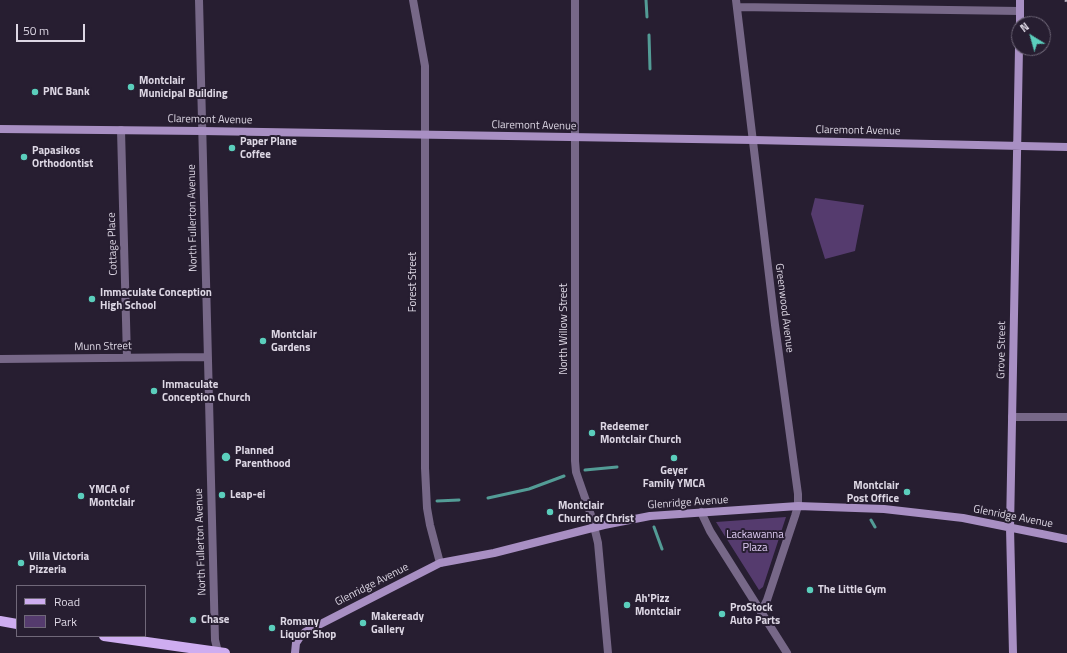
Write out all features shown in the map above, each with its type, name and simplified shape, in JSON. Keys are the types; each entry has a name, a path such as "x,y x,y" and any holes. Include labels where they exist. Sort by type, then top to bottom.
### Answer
{"main road":[{"path":"0,621 16,624"},
{"path":"111,637 220,653"}],"street":[{"name":"North Fullerton Avenue","path":"199,0 215,640 220,653"},
{"name":"Forest Street","path":"413,0 425,66 424,468 430,530 440,563"},
{"name":"North Willow Street","path":"575,0 576,138 574,460 580,484 595,528 603,590 608,653"},
{"path":"1020,0 1020,16"},
{"path":"736,3 1020,11"},
{"name":"Greenwood Avenue","path":"736,3 798,506 767,600 761,612"},
{"name":"Grove Street","path":"1013,653 1010,528 1019,56"},
{"name":"Claremont Avenue","path":"0,129 752,140 1067,147"},
{"name":"Cottage Place","path":"121,130 127,358"},
{"name":"Munn Street","path":"0,360 207,357"},
{"path":"1012,417 1067,417"},
{"name":"Glenridge Avenue","path":"295,653 296,643 305,632 440,563 494,553 650,516 798,506 884,509 963,518 1067,538"},
{"path":"701,512 710,531 787,653"}],"green space":[{"path":"815,198 864,205 855,251 825,259 811,214"},
{"name":"Lackawanna Plaza","path":"786,517 763,587 759,590 716,522"}],"waterway":[{"path":"646,0 647,17"},
{"path":"649,35 650,69"},
{"path":"585,470 617,467"},
{"path":"488,498 529,489 564,476"},
{"path":"437,501 459,500"},
{"path":"871,520 875,527"},
{"path":"654,527 662,549"}],"place":[{"name":"Montclair Municipal Building","path":"131,87"},
{"name":"PNC Bank","path":"35,92"},
{"name":"Paper Plane Coffee","path":"232,148"},
{"name":"Papasikos Orthodontist","path":"24,157"},
{"name":"Immaculate Conception High School","path":"92,299"},
{"name":"Montclair Gardens","path":"263,341"},
{"name":"Immaculate Conception Church","path":"154,391"},
{"name":"Redeemer Montclair Church","path":"592,433"},
{"name":"Planned Parenthood","path":"226,457"},
{"name":"Geyer Family YMCA","path":"674,458"},
{"name":"Montclair Post Office","path":"907,492"},
{"name":"Leap-ei","path":"222,495"},
{"name":"YMCA of Montclair","path":"81,496"},
{"name":"Montclair Church of Christ","path":"550,512"},
{"name":"Villa Victoria Pizzeria","path":"21,563"},
{"name":"The Little Gym","path":"810,590"},
{"name":"Ah'Pizz Montclair","path":"627,605"},
{"name":"ProStock Auto Parts","path":"722,614"},
{"name":"Chase","path":"193,620"},
{"name":"Makeready Gallery","path":"363,623"},
{"name":"Romany Liquor Shop","path":"272,628"}]}
